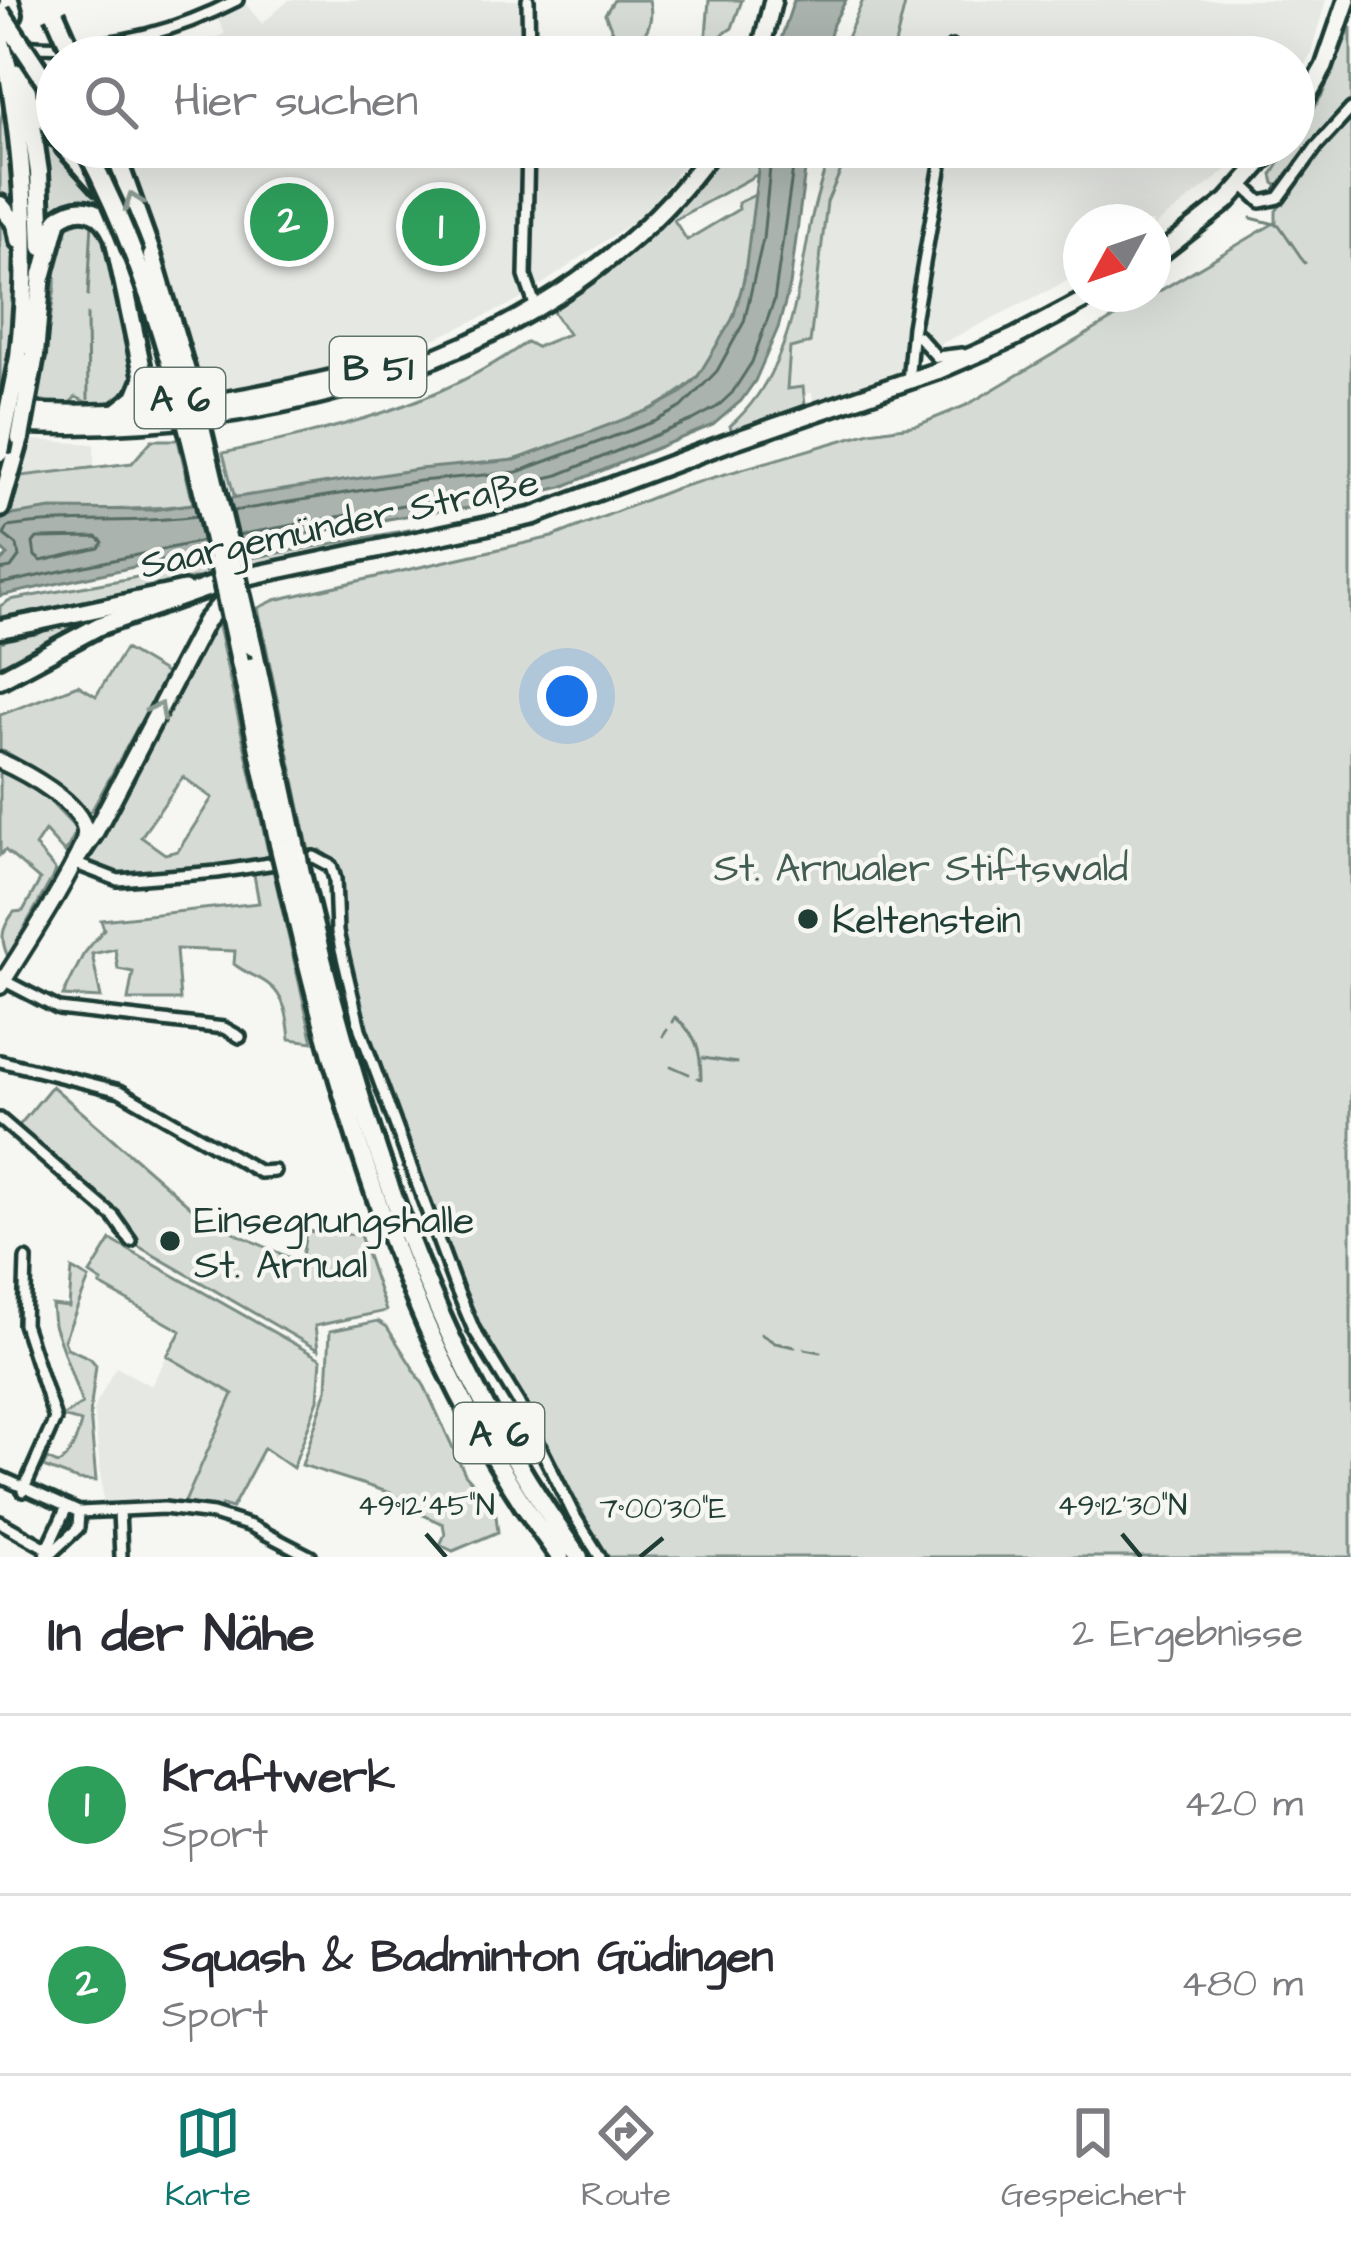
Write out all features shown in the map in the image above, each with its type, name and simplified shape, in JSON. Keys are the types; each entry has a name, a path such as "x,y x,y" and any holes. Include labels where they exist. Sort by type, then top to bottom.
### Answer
{"highway":[{"path":"51,7 64,36"},
{"path":"7,9 36,158"},
{"path":"7,9 36,61"},
{"path":"0,40 36,102"},
{"path":"0,508 20,438 38,168"},
{"path":"85,168 112,206 155,416"},
{"name":"A 6","path":"95,168 130,241 158,320 246,654"},
{"name":"A 6","path":"120,168 176,331 350,1119 487,1442 560,1557"},
{"path":"0,205 16,224 34,280"},
{"path":"34,280 58,219 77,209 92,210 104,219 114,237 150,380 183,404 214,405"},
{"path":"0,452 27,356"},
{"path":"116,413 150,380"},
{"path":"0,680 99,626 226,580"},
{"path":"0,633 36,622"},
{"name":"A 6","path":"427,1306 509,1451 579,1557"}],"main road":[{"path":"764,36 773,0"},
{"path":"1315,83 1347,0"},
{"name":"B 51","path":"0,423 256,410 367,381 428,359 535,304 629,239 698,168"},
{"path":"1171,245 1208,217 1257,168"},
{"name":"B 51","path":"0,410 155,416 277,393 404,358 535,304"},
{"name":"Saargemünder Straße","path":"36,622 533,516 916,379 1063,310"},
{"path":"75,861 213,608 248,581 302,567"}],"street":[{"path":"142,36 177,27 237,0"},
{"path":"528,0 529,36"},
{"path":"0,40 36,43"},
{"path":"1315,149 1351,109"},
{"path":"527,168 525,265 535,304"},
{"path":"916,379 916,315 940,168"},
{"path":"1243,185 1261,202 1280,198 1301,168"},
{"path":"916,315 916,379"},
{"path":"918,336 937,356 980,352"},
{"path":"0,761 38,779 82,822 85,835 75,861 2,983 58,1009 224,1028 240,1037"},
{"path":"82,822 106,810"},
{"path":"75,861 107,878 127,880 318,857 333,871 340,949 366,1047 468,1318 600,1557"},
{"path":"0,1061 120,1091 260,1172 274,1171"},
{"path":"0,1119 114,1217 131,1241"},
{"path":"23,1491 55,1419 24,1324 26,1259"},
{"path":"0,1477 79,1512 172,1508 213,1514 251,1526 296,1554 311,1557"},
{"path":"46,1554 66,1509"},
{"path":"119,1510 121,1557"},
{"path":"46,1554 78,1528 79,1512"},
{"path":"0,1522 46,1554"}],"shaded area":[{"path":"289,0 532,0 533,36 220,36 225,33 217,18 245,3 262,24"},
{"path":"906,0 1326,0 1315,38 897,36"},
{"path":"127,168 681,168 641,216 518,301 438,337 336,371 201,398"},
{"path":"842,168 1229,168 1171,213 1171,204 1063,204 1063,283 903,363 898,373 813,403 812,393 804,394 803,387 787,390 790,348 810,342 827,202"},
{"path":"0,438 94,444 94,467 0,478"},
{"path":"167,1356 233,1394 184,1504 104,1506 97,1402 116,1367 151,1386"}],"green space":[{"path":"614,0 649,0 649,25 643,36 614,36 605,14"},
{"path":"709,0 742,0 732,28 721,36 706,36"},
{"path":"863,0 906,0 897,36 848,36"},
{"name":"St. Arnualer Stiftswald","path":"1351,27 1351,1557 605,1557 524,1399 474,1316 388,1082 381,1081 343,946 339,867 321,850 309,851 258,608 275,600 552,537 674,489 870,432 918,425 967,405 1124,312 1171,312 1171,284 1276,222 1276,211 1289,194 1274,183 1276,168 1315,168 1315,106"},
{"path":"5,96 18,218 0,200"},
{"path":"46,168 74,168 132,230 96,208 50,218"},
{"path":"759,168 758,174 674,220 687,240 757,194 751,240 743,285 718,349 705,368 669,399 591,436 517,459 235,499 223,453 419,400 527,342 536,347 568,334 549,306 664,214 704,171"},
{"path":"825,168 842,168 827,202 810,343 790,348 787,389 803,387 805,405 732,432 730,426 765,385 786,337"},
{"path":"0,212 9,228 15,274 12,329 0,397"},
{"path":"80,215 94,220 106,239 137,368 137,387 108,409 108,404 90,404 76,397 66,406 37,407 55,287 56,241 62,225"},
{"path":"152,440 178,440 193,504 10,515 21,476 132,463"},
{"path":"414,529 415,535 247,568 245,559"},
{"path":"204,565 206,576 0,622 0,606 10,600"},
{"path":"73,621 77,631 0,673 0,642"},
{"path":"217,622 269,856 154,874 87,865","holes":["183,777 212,798 178,851 165,854 141,837"]},
{"path":"125,649 167,674 92,810 84,814 45,777 0,749 0,715 78,685 96,696"},
{"path":"0,771 37,788 77,830 65,853 45,831 35,846 56,871 8,957 3,939 6,924 14,912 23,911 40,880 5,850 0,855"},
{"path":"272,866 313,1042 290,1039 279,995 234,964 235,951 176,949 180,1000 128,1000 133,972 118,969 115,949 92,954 101,998 63,996 83,955 104,929 101,920 259,903 253,869"},
{"path":"52,1086 192,1208 239,1235 301,1263 306,1231 360,1235 386,1311 315,1326 318,1350 138,1246 116,1215 17,1128"},
{"path":"111,1240 321,1359 318,1400 293,1468 264,1448 232,1508 184,1504 233,1394 167,1356 181,1331 100,1285 90,1274"},
{"path":"72,1269 89,1279 64,1340 67,1348 96,1365 90,1413 96,1481 78,1480 43,1467 47,1459 58,1464 66,1457 81,1422 62,1417 82,1404 54,1325 52,1305 69,1307"},
{"path":"378,1321 387,1327 425,1387 465,1474 495,1508 498,1532 453,1551 440,1545 443,1524 412,1510 391,1493 302,1465 327,1389 330,1331"}],"water":[{"path":"794,0 846,0 830,36 782,36"},
{"path":"758,168 805,168 790,285 778,328 755,381 741,401 713,425 562,487 471,508 180,557 0,596 0,562 8,555 0,548 0,517 51,509 153,510 419,469 515,460 652,409 681,393 698,376 733,318 744,280"}],"waterway":[{"path":"1251,218 1279,225 1305,263"},
{"path":"88,295 92,222"},
{"path":"87,315 88,399"},
{"path":"672,1022 675,1017 696,1044 698,1078"},
{"path":"663,1036 667,1030"},
{"path":"703,1058 737,1063"},
{"path":"671,1066 689,1074"},
{"path":"761,1334 795,1347"},
{"path":"805,1349 821,1352"}],"place":[{"name":"Squash & Badminton Güdingen","path":"289,222"},
{"name":"Kraftwerk","path":"441,227"},
{"name":"Keltenstein","path":"808,919"},
{"name":"Einsegnungshalle St. Arnual","path":"170,1241"}]}
